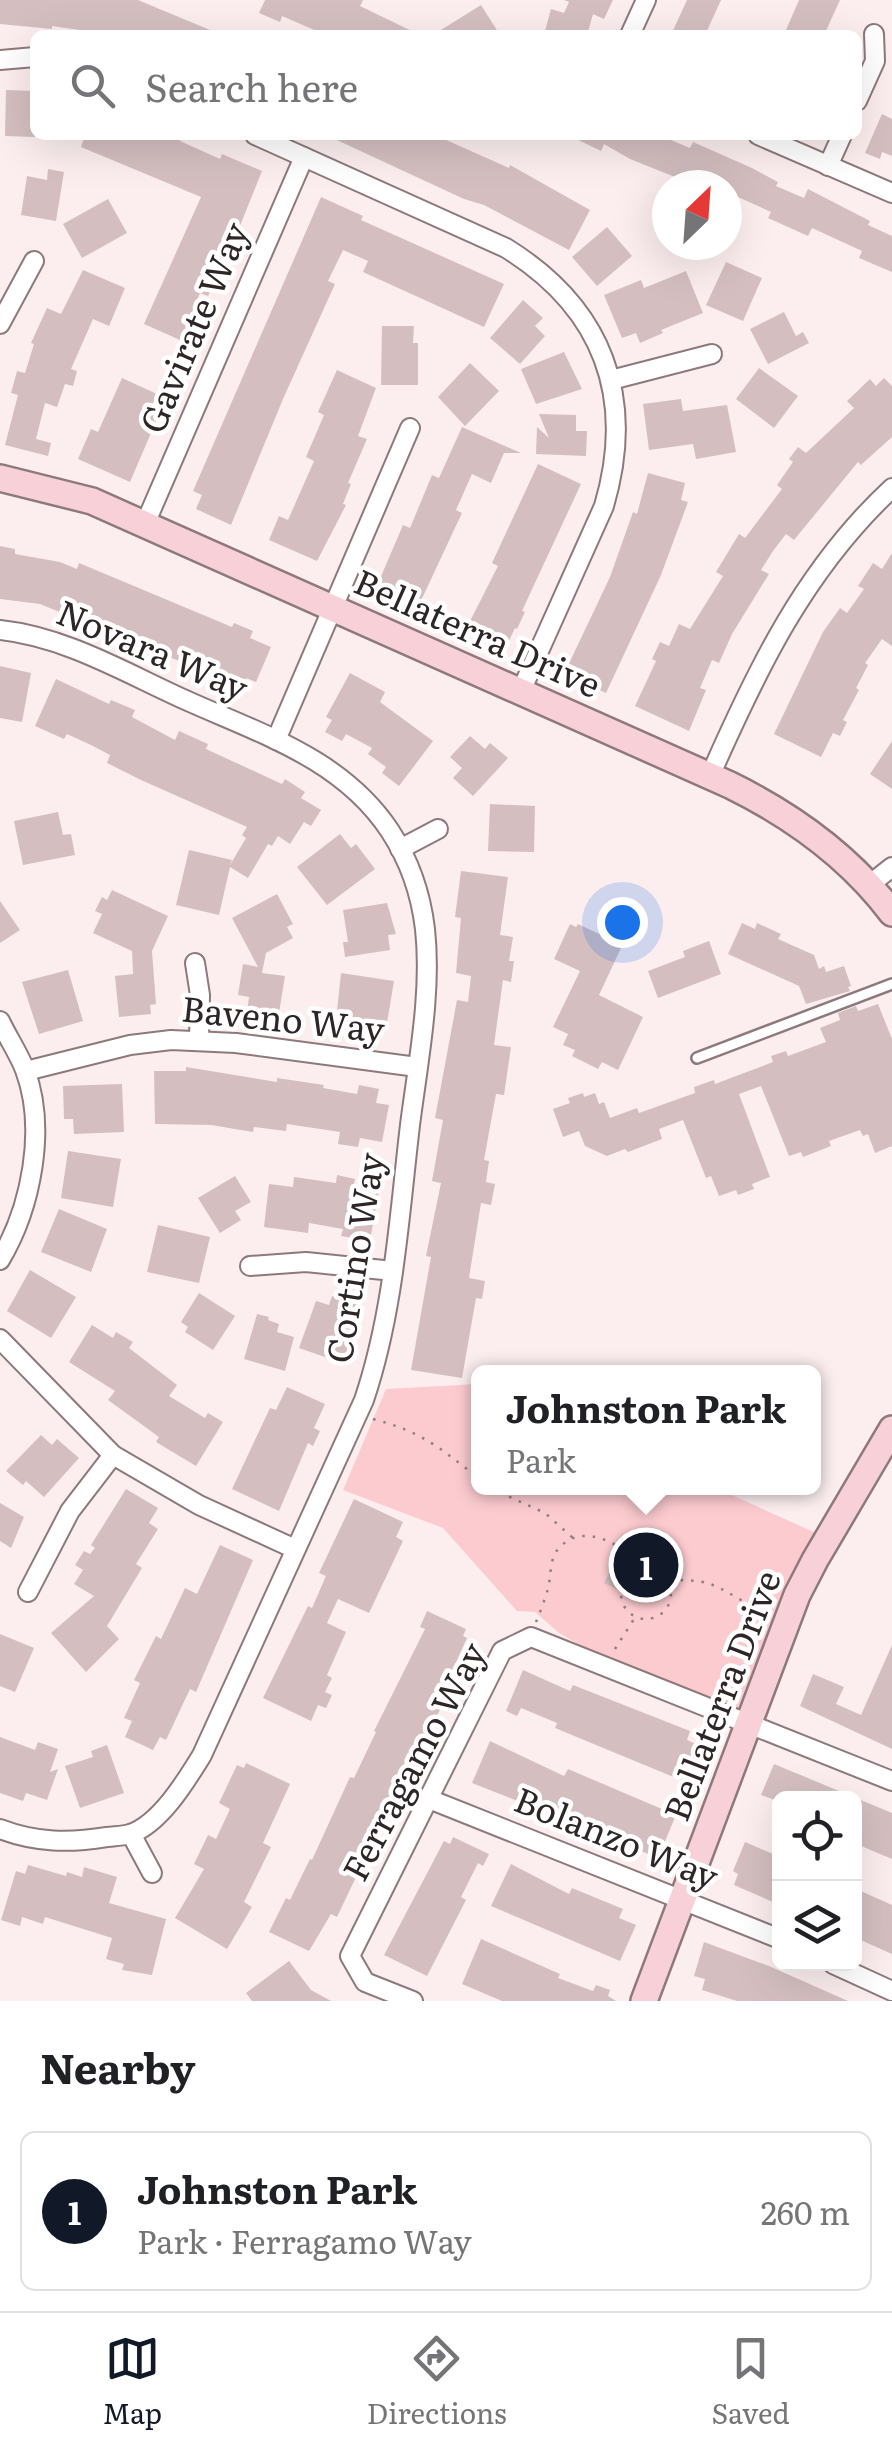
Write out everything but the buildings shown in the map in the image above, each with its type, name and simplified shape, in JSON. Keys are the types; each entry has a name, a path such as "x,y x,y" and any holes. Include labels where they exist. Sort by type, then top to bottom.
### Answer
{"street":[{"path":"632,30 646,0"},
{"path":"862,90 875,61 874,34"},
{"path":"0,60 30,57"},
{"path":"266,140 506,248 532,264 564,293 600,348 611,380 617,427 613,475 604,506 521,692"},
{"path":"769,140 892,193"},
{"path":"828,166 840,140"},
{"name":"Gavirate Way","path":"145,524 304,157"},
{"path":"0,324 34,262"},
{"path":"611,380 712,354"},
{"path":"276,740 410,428"},
{"name":"Bellaterra Drive","path":"0,478 92,501 710,776 786,814 836,852 892,912"},
{"path":"710,776 783,623 850,532 892,488"},
{"name":"Novara Way","path":"0,630 59,644 276,740"},
{"name":"Cortino Way","path":"131,1834 177,1794 202,1755 357,1415 378,1357 393,1271 417,1067 426,947 420,902 400,849 350,784 322,763 276,740"},
{"path":"400,849 438,829"},
{"path":"869,885 892,866"},
{"path":"196,963 199,1040"},
{"path":"0,1022 26,1071 33,1120 27,1206 0,1260"},
{"name":"Baveno Way","path":"26,1071 130,1045 199,1040 417,1067"},
{"path":"250,1266 306,1262 393,1271"},
{"path":"0,1339 113,1455 199,1504 296,1550"},
{"name":"Bellaterra Drive","path":"644,2001 814,1560 892,1428"},
{"path":"28,1592 70,1512 113,1455"},
{"name":"Ferragamo Way","path":"412,2001 365,1982 350,1956 502,1651 531,1638 892,1781"},
{"name":"Bolanzo Way","path":"430,1799 772,1936"},
{"path":"0,1829 64,1842 131,1834 152,1873"},
{"path":"848,1971 892,1991"}],"lane":[{"path":"697,1058 892,984"}],"path":[{"path":"357,1415 407,1428 427,1438 471,1473"},
{"path":"505,1495 545,1513 574,1539"},
{"path":"531,1638 559,1547 574,1539 594,1536 616,1544 642,1568 656,1570 669,1580 713,1583 741,1601 790,1616"},
{"path":"642,1568 625,1580 621,1594 626,1609 635,1617 656,1618 667,1609 672,1594 669,1580"},
{"path":"606,1667 635,1617"}],"shaded area":[{"path":"471,1384 471,1495 732,1495 827,1538 748,1724 664,1693 559,1633 535,1612 517,1611 443,1528 343,1490 386,1389"}],"place":[{"name":"Johnston Park","path":"646,1565"}]}
